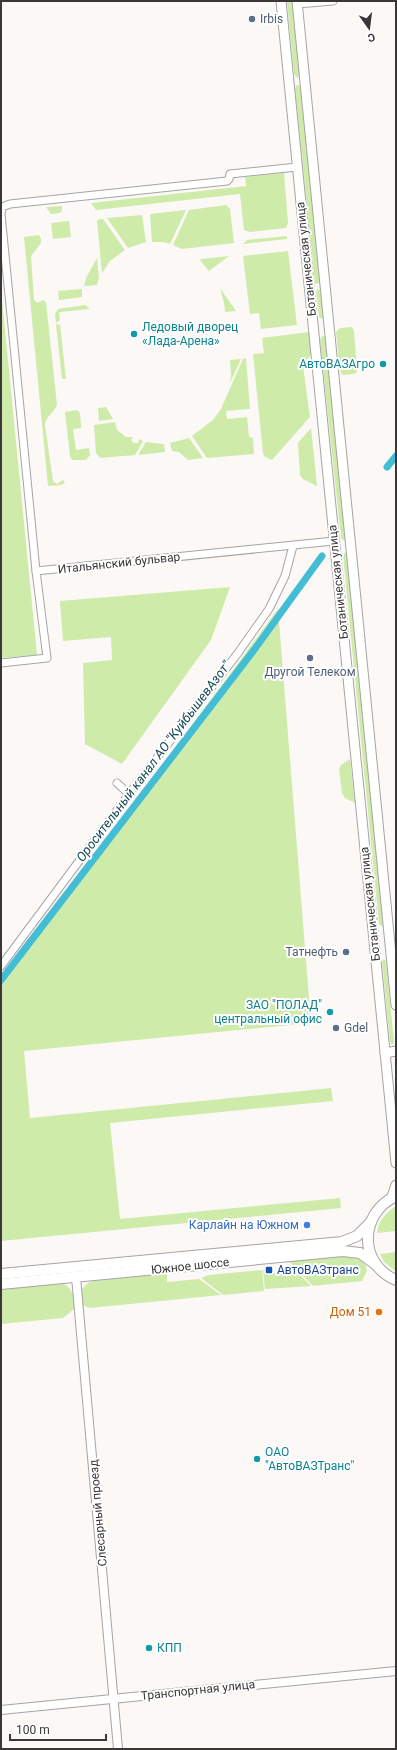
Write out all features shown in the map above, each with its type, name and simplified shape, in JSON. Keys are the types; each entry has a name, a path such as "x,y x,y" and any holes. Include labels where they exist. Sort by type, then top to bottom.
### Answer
{"main road":[{"name":"Ботаническая улица","path":"281,1 396,1163"},
{"name":"Ботаническая улица","path":"297,3 396,1005"},
{"path":"289,83 305,81"},
{"path":"313,328 329,326"},
{"path":"335,545 351,548"},
{"path":"375,946 390,944"},
{"path":"385,1052 396,1052"},
{"path":"393,1198 396,1185"},
{"name":"Южное шоссе","path":"1,1274 342,1242 357,1236 371,1222 376,1214 393,1198"},
{"path":"371,1222 368,1234 368,1244 375,1264"},
{"name":"Южное шоссе","path":"1,1284 343,1251 360,1253 375,1264 388,1277 396,1280"}],"street":[{"path":"297,3 333,1"},
{"path":"1,663 47,658 36,571 2,222 2,208 10,204 227,181 229,180 230,174 297,166"},
{"name":"Итальянский бульвар","path":"36,571 293,546 335,545"},
{"path":"1,966 129,794 238,653 269,609 285,576 293,546"},
{"path":"117,783 129,794"},
{"name":"Слесарный проезд","path":"76,1277 118,1749"},
{"name":"Транспортная улица","path":"1,1710 396,1671"}],"green space":[{"path":"287,1 293,1 300,75 297,78 294,74"},
{"path":"297,85 301,86 321,283 315,284 295,88"},
{"path":"284,173 288,223 286,228 250,232 244,230 240,194 96,210 91,203 246,186 245,177"},
{"path":"226,205 230,209 234,243 182,249 173,245 189,210"},
{"path":"62,206 62,211 51,214 46,207"},
{"path":"186,210 170,244 164,242 152,242 150,214"},
{"path":"142,215 146,242 128,248 107,218"},
{"path":"99,219 103,219 125,250 110,261 102,273 97,221"},
{"path":"69,221 71,237 53,239 51,223"},
{"path":"39,235 41,243 31,256 34,300 38,303 43,300 46,302 57,405 46,420 45,425 53,481 57,484 63,480 65,483 61,485 48,486 24,237"},
{"path":"287,236 287,239 243,244 247,240"},
{"path":"288,251 297,325 261,329 259,313 250,314 243,256"},
{"path":"229,256 209,271 200,260 201,259"},
{"path":"97,258 99,278 97,285 84,286 86,278"},
{"path":"220,288 236,311 225,312"},
{"path":"1,289 37,655 1,658"},
{"path":"82,289 82,297 59,300 58,291"},
{"path":"322,289 324,317 322,319 319,317 316,290"},
{"path":"85,305 90,309 59,312 60,320 56,323 55,314 58,309"},
{"path":"56,324 60,325 66,379 62,379"},
{"path":"352,327 354,331 357,372 354,374 343,375 340,371 336,332 340,328"},
{"path":"309,332 311,354 303,366 310,417 272,460 265,457 263,453 253,354 264,353 262,338"},
{"path":"322,336 327,337 346,540 344,541 341,538 320,340"},
{"path":"246,358 250,409 226,411 227,419 247,417 249,437 253,438 254,454 207,458 192,436 213,420 221,409 243,359"},
{"path":"241,359 230,383 230,360"},
{"path":"106,407 113,419 99,421 98,408"},
{"path":"77,410 80,413 81,428 73,429 76,450 89,448 90,455 86,460 72,460 70,456 65,412"},
{"path":"115,422 117,430 126,437 133,437 131,440 134,443 138,443 139,439 143,441 135,455 100,458 96,453 94,425"},
{"path":"311,428 317,486 303,479 300,475 298,443"},
{"path":"189,438 203,458 188,460 179,452 172,451 170,443"},
{"path":"146,442 164,444 165,452 138,455"},
{"path":"347,552 385,924 383,927 379,924 343,555"},
{"path":"230,587 211,640 122,764 85,744 83,663 112,660 111,637 63,641 60,601"},
{"path":"278,609 311,1023 24,1051 30,1118 331,1088 333,1101 110,1123 120,1219 340,1198 341,1208 1,1241 1,983"},
{"path":"350,759 355,803 345,798 342,793 339,769 341,765"},
{"path":"384,959 386,961 394,1042 392,1045 390,1042 382,961"},
{"path":"396,1206 396,1231 377,1233 379,1224 383,1217"},
{"path":"396,1252 396,1272 384,1262 380,1254"},
{"path":"342,1256 354,1257 364,1261 367,1271 362,1281 313,1286 290,1262 294,1260"},
{"path":"291,1266 311,1286 265,1289 263,1270 265,1269 265,1274 277,1273 277,1268"},
{"path":"262,1270 264,1291 223,1295 201,1278 209,1275"},
{"path":"167,1273 167,1282 199,1279 221,1295 90,1308 82,1305 81,1290 88,1283 93,1281"},
{"path":"62,1283 69,1288 74,1297 74,1309 63,1318 1,1324 1,1289"}],"waterway":[{"name":"Оросительный канал АО \"КуйбышевАзот\"","path":"387,467 396,456"},
{"name":"Оросительный канал АО \"КуйбышевАзот\"","path":"1,980 254,650 322,556"}],"place":[{"name":"Irbis","path":"252,19"},
{"name":"Ледовый дворец «Лада-Арена»","path":"134,334"},
{"name":"АвтоВАЗАгро","path":"383,364"},
{"name":"Другой Телеком","path":"310,658"},
{"name":"Татнефть","path":"346,952"},
{"name":"ЗАО \"ПОЛАД\" центральный офис","path":"330,1012"},
{"name":"Gdel","path":"336,1028"},
{"name":"Карлайн на Южном","path":"307,1225"},
{"name":"АвтоВАЗтранс","path":"269,1270"},
{"name":"Дом 51","path":"379,1312"},
{"name":"ОАО \"АвтоВАЗТранс\"","path":"257,1459"},
{"name":"КПП","path":"149,1648"}]}
